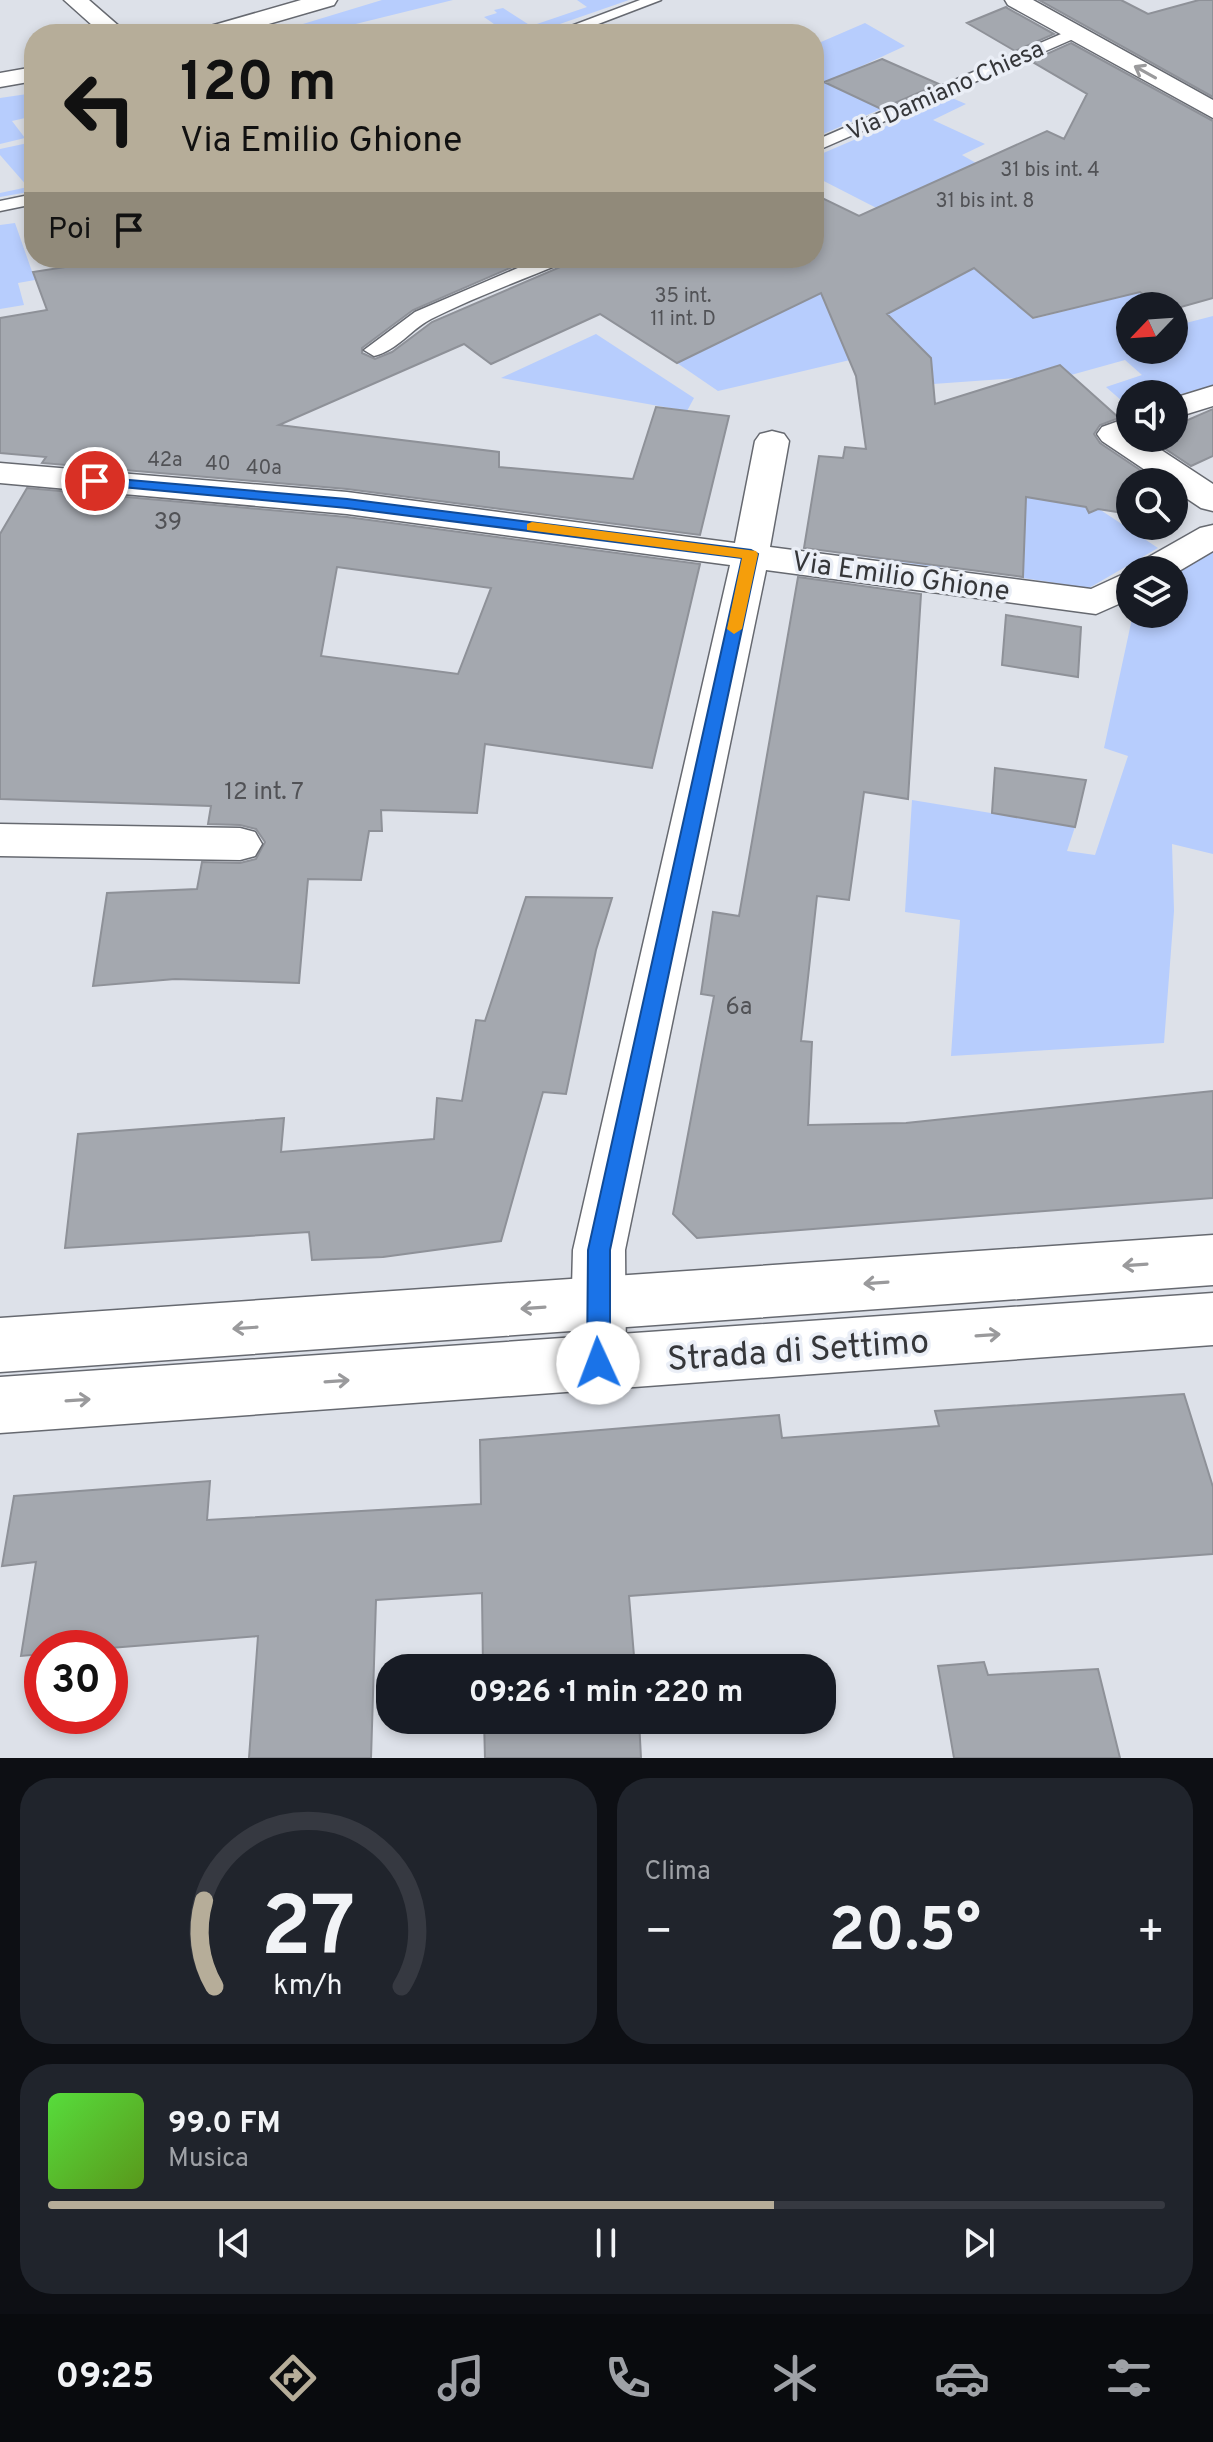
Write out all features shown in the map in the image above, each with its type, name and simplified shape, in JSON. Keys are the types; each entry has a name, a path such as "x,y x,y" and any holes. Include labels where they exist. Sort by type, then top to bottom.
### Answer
{"street":[{"path":"75,0 104,24"},
{"path":"243,24 326,0"},
{"name":"Via Damiano Chiesa","path":"1016,0 1213,110"},
{"path":"0,80 24,76"},
{"path":"1188,404 1213,396"},
{"path":"598,1363 596,1303 601,1242 751,554 772,441"},
{"path":"1141,452 1213,500"},
{"name":"Via Emilio Ghione","path":"0,473 347,503 1096,602 1116,591"},
{"path":"1178,556 1213,536"},
{"path":"0,840 240,844"},
{"name":"Strada di Settimo","path":"0,1345 1213,1260"},
{"name":"Strada di Settimo","path":"0,1405 1213,1319"}],"lane":[{"path":"586,24 654,0"},
{"name":"Via Damiano Chiesa","path":"824,143 1075,33"},
{"path":"0,206 24,201"},
{"path":"374,350 399,339 407,326 422,316 534,268"}],"shaded area":[{"path":"382,0 453,0 356,24 303,24"},
{"path":"577,0 629,0 560,24 537,24 587,7"},
{"path":"503,8 528,24 494,24 484,17"},
{"path":"865,23 905,46 825,83 881,109 824,134 824,41"},
{"path":"24,94 24,118 12,121 24,138 0,144 0,98"},
{"path":"952,98 966,104 933,120 985,144 962,155 976,163 935,238 824,181 824,153"},
{"path":"24,144 24,182 0,155 0,149"},
{"path":"24,188 24,193 0,197 0,193"},
{"path":"15,223 24,249 24,268 31,268 35,280 18,283 24,305 0,309 0,225"},
{"path":"982,263 987,279 1033,319 1116,298 1116,362 1071,375 1059,365 1017,378 933,384 931,358 850,360 718,391 677,363 834,287"},
{"path":"1213,316 1213,385 1188,392 1188,380 1127,380 1142,375 1130,364 1188,364 1188,322"},
{"path":"596,334 694,398 687,411 501,378"},
{"path":"1116,384 1116,396 1106,387"},
{"path":"959,488 1093,505 1116,520 1116,540 1146,540 1158,548 1144,556 1116,556 1116,572 1089,588 1023,578 1024,530 946,529 940,568 813,549"},
{"path":"1213,550 1213,854 1172,844 1174,911 1164,1043 951,1056 960,920 905,912 912,800 1075,827 1067,851 1095,855 1128,756 1104,748 1130,628 1188,628 1188,563"}],"building":[{"path":"1039,0 1121,0 1148,14 1199,0 1213,0 1213,97"},
{"path":"1006,7 1054,34 1015,51 967,23"},
{"path":"1071,43 1213,121 1213,298 1188,305 1188,292 1116,292 1116,298 1033,318 974,268 887,314 931,358 935,404 1060,365 1116,415 1116,419 1100,425 1094,434 1100,443 1137,468 1116,468 1116,512 1098,509 1089,513 1086,507 1026,497 1023,577 804,548 819,456 843,458 845,447 866,449 856,376 821,293 677,363 600,314 491,364 464,344 279,425 499,452 499,467 633,479 656,407 729,416 700,535 347,489 42,463 46,457 0,453 0,318 47,310 33,272 59,268 510,268 413,310 362,348 362,353 375,359 392,352 432,322 558,268 824,268 824,199 859,216 1047,131 1064,139 1087,94 1031,61"},
{"path":"882,59 939,84 881,109 824,82"},
{"path":"1213,409 1213,456 1191,466 1170,452 1188,452 1188,420"},
{"path":"27,488 347,517 700,564 652,768 485,744 477,813 381,810 382,831 369,831 361,880 308,879 299,983 175,979 93,986 107,893 197,889 202,862 240,863 256,859 265,842 256,829 208,824 211,806 0,799 0,534","holes":["337,567 491,588 458,674 321,656"]},
{"path":"798,577 921,594 908,799 864,792 849,900 817,896 801,1041 812,1042 808,1125 906,1123 1213,1091 1213,1198 697,1238 673,1214 714,996 701,994 713,912 739,916"},
{"path":"1006,615 1081,627 1078,677 1002,665"},
{"path":"995,768 1086,780 1075,827 992,813"},
{"path":"526,897 612,898 596,950 566,1094 543,1092 501,1241 383,1257 312,1260 309,1232 65,1248 78,1134 284,1118 281,1152 434,1139 437,1098 462,1101 476,1020 485,1021"},
{"path":"1184,1394 1213,1487 1213,1554 629,1596 634,1654 483,1654 482,1593 376,1600 371,1758 249,1758 258,1636 128,1647 128,1630 25,1630 36,1562 2,1566 14,1496 210,1481 207,1520 481,1504 480,1440 779,1415 782,1438 939,1426 935,1411"},
{"path":"984,1662 988,1675 1098,1669 1120,1758 954,1758 938,1666"},
{"path":"484,1734 640,1734 641,1758 485,1758"}],"slow traffic":[{"path":"532,527 751,554 734,629"}],"route":[{"path":"95,481 347,503 751,554 599,1250 596,1303 598,1363"}]}
